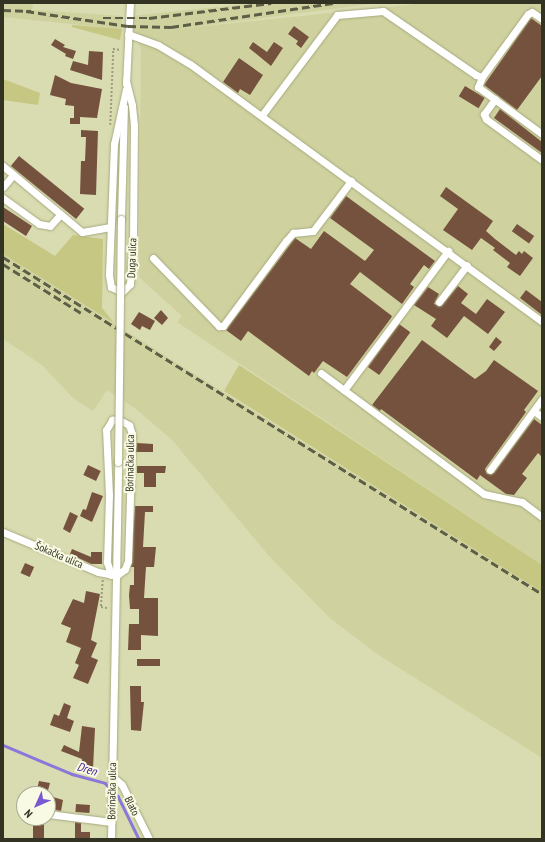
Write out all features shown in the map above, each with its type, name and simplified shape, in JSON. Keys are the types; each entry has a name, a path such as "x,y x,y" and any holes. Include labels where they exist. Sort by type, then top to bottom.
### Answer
{"street":[{"name":"Duga ulica","path":"121,218 130,3"},
{"path":"262,115 332,20 341,14 383,11 476,76 482,76"},
{"path":"542,19 532,12 528,14 477,85 542,134"},
{"path":"128,34 169,51 262,115 467,265 542,322"},
{"name":"Duga ulica","path":"126,81 132,105 134,126 133,240 130,284 122,292 115,290 110,283 111,227 114,144 126,90"},
{"path":"495,99 484,114 486,119 542,160"},
{"path":"3,166 82,232 111,227"},
{"path":"3,187 13,175"},
{"path":"153,258 219,326 223,326 293,233 313,232 351,180"},
{"path":"3,198 39,224 50,226 60,215"},
{"name":"Borinačka ulica","path":"111,839 113,575 118,462 121,218"},
{"path":"344,390 448,251"},
{"path":"440,302 467,265"},
{"path":"321,373 484,494 522,502 542,517"},
{"path":"490,470 542,399"},
{"path":"534,411 542,417"},
{"name":"Borinačka ulica","path":"118,419 129,425 132,434 128,561 125,569 113,575 107,562 109,495 106,430 112,420 118,419"},
{"name":"Šokačka ulica","path":"3,532 113,575"},
{"name":"Blato","path":"112,779 122,785 149,839"},
{"path":"56,815 111,822"}],"shaded area":[{"path":"3,3 33,3 32,10 122,16 122,29 3,17"},
{"path":"257,3 378,3 176,29 426,3 542,3 542,565 177,322 182,316 139,277 141,50 135,30 130,29 131,16"},
{"path":"72,25 122,29 120,40 72,27"},
{"path":"3,79 40,93 38,105 3,100"},
{"path":"3,224 55,256 73,235 103,239 102,308 114,323 3,254"},
{"path":"3,254 542,592 542,758 377,654 331,619 269,556 172,440 136,409 107,390 93,411 73,398 42,365 3,339"},
{"path":"239,365 542,565 542,592 224,391"}],"building":[{"path":"531,18 542,26 542,76 517,110 484,85"},
{"path":"294,26 309,37 301,48 296,44 298,41 288,34"},
{"path":"55,39 65,45 63,47 76,51 73,59 65,56 66,54 51,45"},
{"path":"253,42 267,52 274,42 283,48 271,66 249,48"},
{"path":"89,51 103,52 102,80 70,70 73,61 88,65"},
{"path":"239,58 263,75 250,95 240,89 238,93 223,82"},
{"path":"55,75 71,83 102,89 97,118 80,117 80,124 70,124 70,118 74,118 74,106 65,105 66,99 50,95"},
{"path":"465,86 485,98 479,108 459,96"},
{"path":"500,109 542,142 542,153 494,118"},
{"path":"81,130 98,131 96,195 80,194 81,161 85,161 86,137 81,137"},
{"path":"19,156 84,209 76,219 11,166"},
{"path":"446,187 493,221 486,231 495,239 516,255 519,251 522,254 524,251 533,258 520,276 507,267 510,263 493,250 495,248 481,238 472,250 443,230 458,209 440,196"},
{"path":"346,196 435,261 429,269 424,265 410,284 414,287 402,304 360,272 350,284 392,316 347,377 323,361 314,373 312,371 309,376 248,331 241,341 226,330 295,238 311,249 324,231 365,261 374,250 330,218"},
{"path":"3,207 32,226 26,236 3,221"},
{"path":"517,224 534,236 529,243 512,231"},
{"path":"458,286 468,294 461,303 476,314 487,299 505,312 488,334 464,316 447,338 431,326 436,319 414,305 428,287 439,294 434,304 441,306"},
{"path":"526,290 542,302 542,315 520,298"},
{"path":"161,310 168,318 162,325 154,318"},
{"path":"139,312 155,321 150,330 142,326 140,330 131,324"},
{"path":"399,324 410,332 379,375 368,367"},
{"path":"496,337 502,342 494,351 489,347"},
{"path":"422,340 475,379 486,371 494,360 538,391 524,410 526,412 485,469 487,474 494,473 534,419 542,425 542,457 538,453 522,474 527,478 514,495 506,494 480,475 477,480 381,409 380,411 372,405"},
{"path":"137,443 153,444 153,452 136,452"},
{"path":"88,465 101,471 96,481 83,475"},
{"path":"137,466 166,466 165,473 156,473 156,487 144,487 144,473 137,473"},
{"path":"92,492 103,496 92,522 80,516 83,509 86,510"},
{"path":"135,506 153,506 153,512 145,512 143,547 156,547 154,567 146,567 144,598 158,598 158,636 141,635 141,650 128,650 129,624 139,624 139,609 130,609 129,595 130,585 134,585 134,567 131,567"},
{"path":"70,512 78,516 70,533 63,529"},
{"path":"72,549 91,557 91,552 102,552 102,564 91,564 70,554"},
{"path":"25,563 34,567 30,577 21,573"},
{"path":"86,591 100,594 91,640 97,643 91,657 98,660 88,684 73,678 79,665 75,663 81,648 66,642 71,628 61,624 73,599 84,603"},
{"path":"137,659 160,659 160,666 137,666"},
{"path":"130,686 141,686 141,702 144,702 141,731 131,730"},
{"path":"64,703 71,706 67,718 74,721 70,732 50,725 54,714 59,716"},
{"path":"82,726 95,728 93,769 81,768 82,759 61,751 64,745 79,752"},
{"path":"39,781 50,783 49,786 38,786"},
{"path":"56,798 63,800 61,811 56,810"},
{"path":"76,804 90,805 89,813 75,812"},
{"path":"75,822 81,823 81,832 90,832 90,839 75,839"},
{"path":"33,826 44,826 44,839 33,839"}],"waterway":[{"name":"Dren","path":"3,745 72,774 105,783 110,788"},
{"name":"Dren","path":"113,791 118,796 139,839"}],"railway":[{"path":"103,18 149,18 271,3"},
{"path":"26,11 128,26 171,27 333,3"},
{"path":"3,10 31,11"},
{"path":"3,257 542,594"},
{"path":"3,264 81,313"}]}
